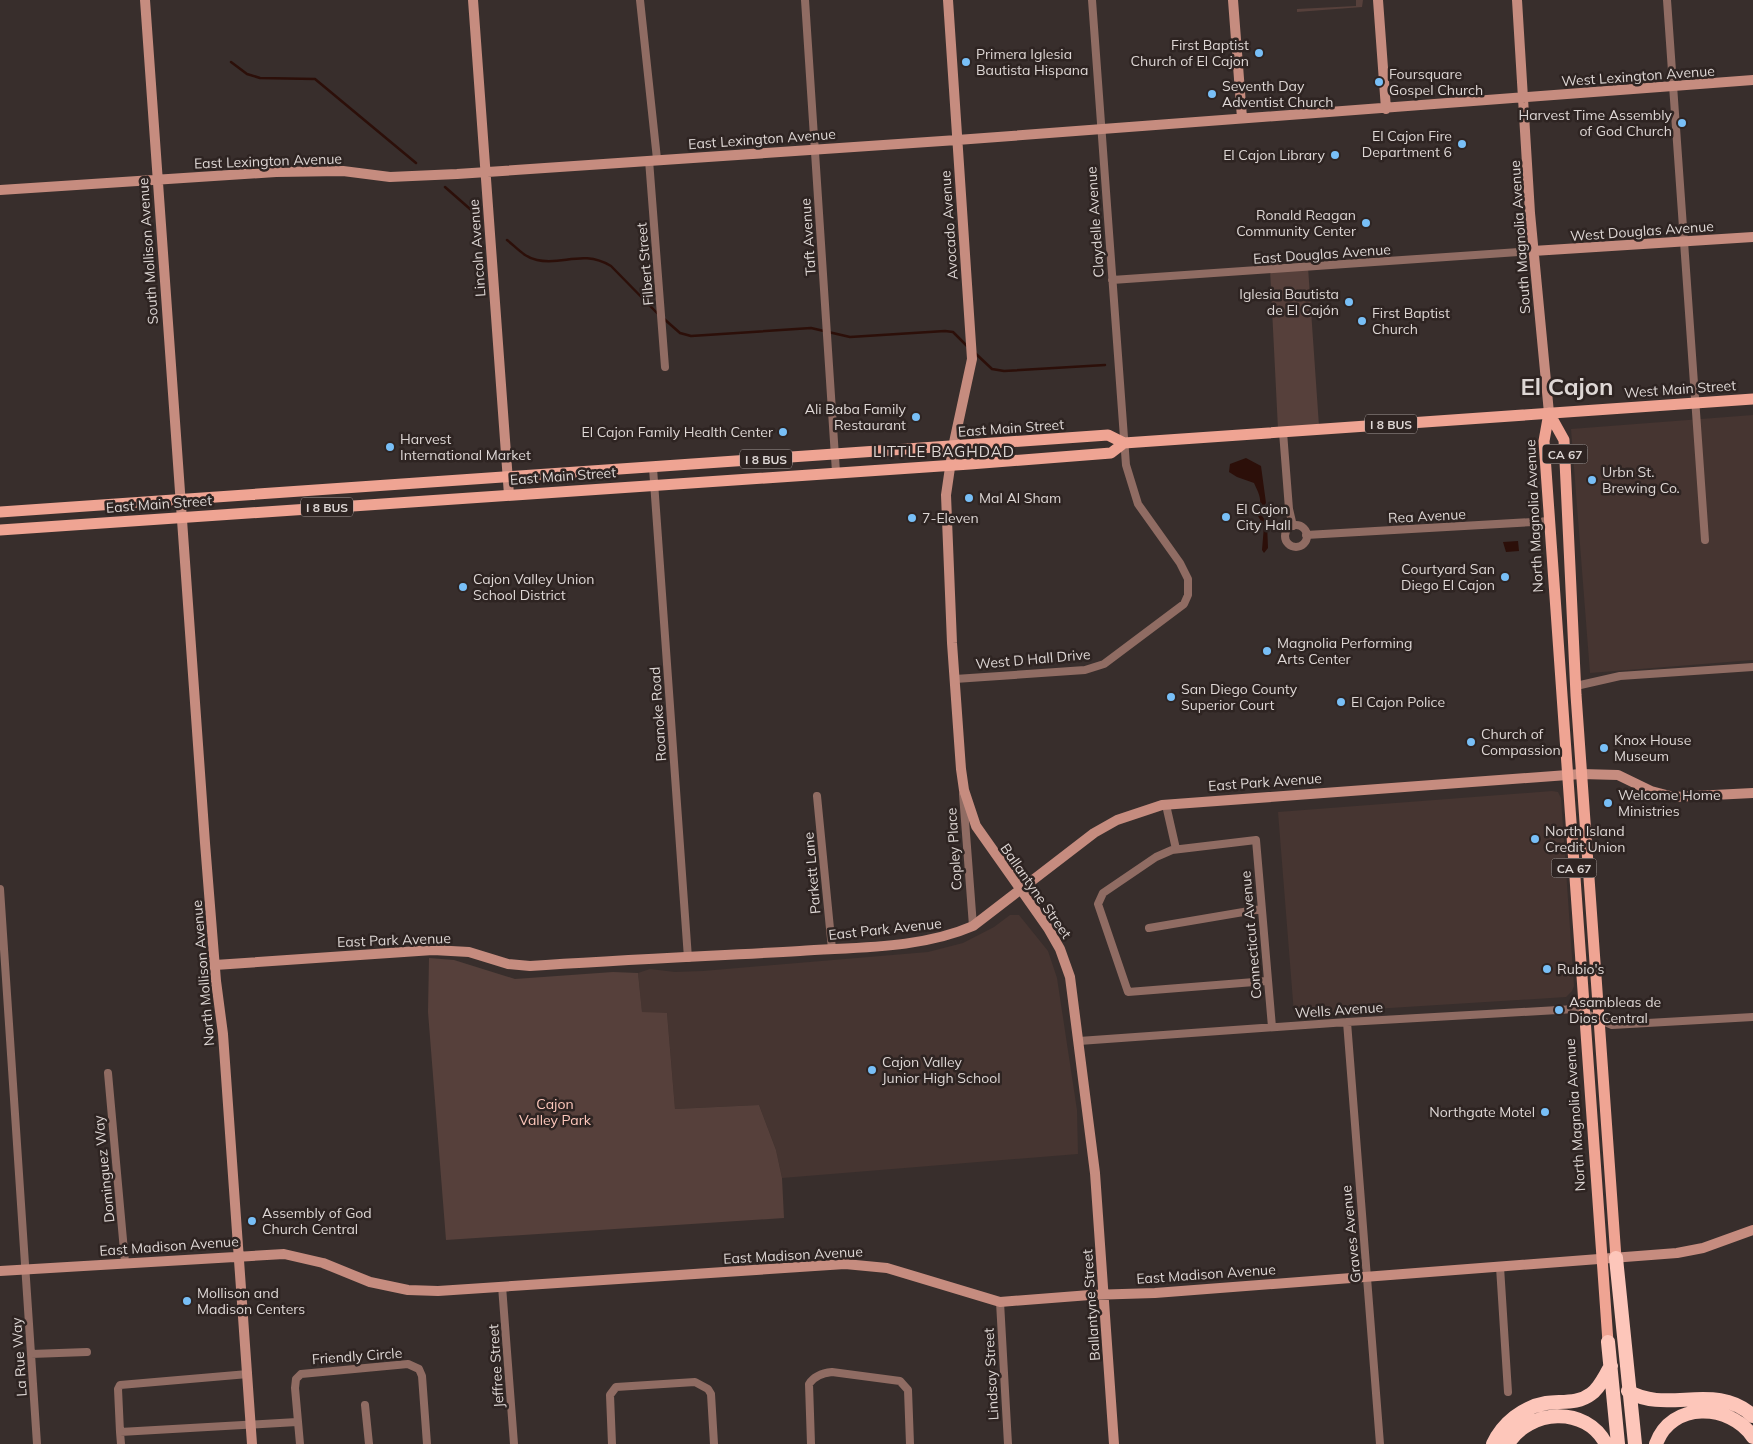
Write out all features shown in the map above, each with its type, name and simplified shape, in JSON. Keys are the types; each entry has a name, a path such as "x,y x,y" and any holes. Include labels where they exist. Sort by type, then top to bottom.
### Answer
{"highway":[{"name":"North Magnolia Avenue","path":"1609,1259 1635,1444"},
{"name":"North Magnolia Avenue","path":"1608,1342 1618,1444"},
{"path":"1493,1444 1504,1427 1527,1409 1547,1403 1576,1401 1590,1395 1598,1387 1610,1366"},
{"path":"1628,1390 1639,1397 1662,1400 1722,1399 1753,1416"},
{"path":"1656,1444 1666,1428 1676,1420 1689,1413 1700,1411 1727,1416 1741,1423 1753,1438"},
{"path":"1508,1444 1515,1434 1530,1422 1560,1416 1587,1424 1601,1436 1606,1444"}],"main road":[{"name":"West Main Street","path":"1549,413 1753,399"},
{"name":"East Main Street","path":"0,512 1108,435 1124,443 1549,413"},
{"name":"North Magnolia Avenue","path":"1549,413 1544,441 1584,1013 1609,1259"},
{"name":"North Magnolia Avenue","path":"1549,413 1564,440 1581,774 1598,1019 1609,1259 1608,1342"},
{"name":"East Main Street","path":"0,530 1111,454 1124,443"},
{"path":"402,484 403,502"},
{"path":"1550,521 1562,527 1570,543"},
{"path":"1558,627 1574,626"}],"street":[{"name":"South Mollison Avenue","path":"145,0 182,500"},
{"name":"Lincoln Avenue","path":"473,0 509,495"},
{"name":"Filbert Street","path":"640,0 653,159 665,367"},
{"name":"Taft Avenue","path":"805,0 836,472"},
{"name":"Avocado Avenue","path":"948,0 972,359 953,447"},
{"name":"Claydelle Avenue","path":"1092,0 1124,443"},
{"path":"1233,0 1242,118"},
{"path":"1378,0 1386,109"},
{"name":"South Magnolia Avenue","path":"1517,0 1534,251 1549,413"},
{"path":"1667,0 1705,540"},
{"name":"West Lexington Avenue","path":"1525,99 1753,80"},
{"name":"East Lexington Avenue","path":"0,190 276,172 343,170 390,177 814,150 1525,99"},
{"name":"West Douglas Avenue","path":"1534,251 1753,237"},
{"name":"East Douglas Avenue","path":"1112,280 1534,251"},
{"path":"1283,432 1293,526"},
{"name":"West D Hall Drive","path":"955,679 1085,670 1104,664 1184,604 1188,595 1188,579 1180,563 1138,504 1126,465 1124,443"},
{"name":"Ballantyne Street","path":"953,447 946,505 955,679 964,790 976,826 987,845 1021,888 1060,949 1070,977 1095,1173 1114,1444"},
{"name":"Roanoke Road","path":"653,468 688,958"},
{"name":"North Mollison Avenue","path":"182,500 214,965 223,1034 252,1444"},
{"name":"Rea Avenue","path":"1306,535 1550,521"},
{"path":"1293,526 1303,529 1306,535 1302,545 1296,547 1289,545 1285,539 1286,532 1293,526"},
{"path":"1576,686 1620,676 1753,667"},
{"name":"Copley Place","path":"961,769 973,926"},
{"name":"East Park Avenue","path":"214,965 433,950 468,952 508,964 530,966 832,949 931,940 952,935 973,926 1094,833 1117,820 1166,805 1581,774 1618,775 1651,791 1674,797 1753,793"},
{"name":"Parkett Lane","path":"817,796 832,949"},
{"path":"1166,805 1176,849 1156,857 1103,893 1098,904 1128,992 1267,980"},
{"name":"Connecticut Avenue","path":"1176,849 1256,840 1272,1027"},
{"name":"La Rue Way","path":"0,890 37,1444"},
{"path":"1150,928 1261,909"},
{"name":"Wells Avenue","path":"1079,1041 1347,1022 1575,1009 1612,1025 1753,1017"},
{"name":"Graves Avenue","path":"1347,1022 1360,1209 1368,1276 1380,1444"},
{"name":"Dominguez Way","path":"108,1073 126,1262"},
{"name":"East Madison Avenue","path":"0,1270 284,1254 323,1263 370,1282 408,1290 438,1291 845,1264 886,1268 1000,1302 1155,1293 1609,1259 1685,1251 1753,1230"},
{"path":"1500,1267 1508,1392"},
{"name":"Jeffree Street","path":"502,1286 514,1444"},
{"name":"Lindsay Street","path":"1000,1302 1008,1444"},
{"path":"31,1354 87,1352"},
{"name":"Friendly Circle","path":"300,1444 295,1388 296,1379 301,1374 408,1364 419,1369 422,1376 427,1444"},
{"path":"811,1444 809,1384 813,1379 824,1373 900,1381 908,1390 910,1444"},
{"path":"121,1444 118,1389 120,1385 248,1374"},
{"path":"612,1444 610,1395 616,1387 695,1382 708,1389 710,1394 714,1444"},
{"path":"366,1405 369,1444"},
{"path":"120,1432 297,1422"}],"shaded area":[{"path":"1753,415 1753,660 1590,673 1571,429"},
{"path":"1246,458 1261,466 1266,503 1260,513 1267,523 1268,548 1264,553 1262,550 1264,526 1256,513 1260,505 1258,491 1254,483 1229,472 1230,464"},
{"path":"1518,541 1519,551 1506,552 1503,542"},
{"path":"1558,792 1561,798 1574,986 1566,997 1294,1014 1278,812"},
{"name":"Cajon Valley Junior High School","path":"1010,915 1019,915 1048,951 1057,978 1077,1110 1078,1154 782,1178 776,1150 759,1105 675,1109 667,1013 642,1013 638,973 650,969 675,972 703,971 928,952 963,943 994,927"}],"green space":[{"path":"1356,0 1363,0 1362,7 1297,12 1297,9 1356,6"},
{"path":"1308,267 1319,426 1278,429 1270,269"},
{"name":"Cajon Valley Park","path":"429,958 454,960 515,979 613,972 638,973 642,1012 667,1013 675,1109 759,1105 776,1150 782,1178 784,1218 446,1240 428,1012"}],"waterway":[{"path":"231,62 247,74 260,78 315,79 416,163"},
{"path":"445,187 478,216"},
{"path":"507,240 525,255 537,260 555,261 582,258 601,261 611,266 659,315"},
{"path":"663,318 680,333 691,336 811,328 850,337 945,331 953,332 967,346"},
{"path":"975,353 992,369 1004,371 1105,365"}],"place":[{"name":"First Baptist Church of El Cajon","path":"1259,53"},
{"name":"Primera Iglesia Bautista Hispana","path":"966,62"},
{"name":"Foursquare Gospel Church","path":"1379,82"},
{"name":"Seventh Day Adventist Church","path":"1212,94"},
{"name":"Harvest Time Assembly of God Church","path":"1682,123"},
{"name":"El Cajon Fire Department 6","path":"1462,144"},
{"name":"El Cajon Library","path":"1335,155"},
{"name":"Ronald Reagan Community Center","path":"1366,223"},
{"name":"Iglesia Bautista de El Cajón","path":"1349,302"},
{"name":"First Baptist Church","path":"1362,321"},
{"name":"Ali Baba Family Restaurant","path":"916,417"},
{"name":"El Cajon Family Health Center","path":"783,432"},
{"name":"Harvest International Market","path":"390,447"},
{"name":"Urbn St. Brewing Co.","path":"1592,480"},
{"name":"Mal Al Sham","path":"969,498"},
{"name":"El Cajon City Hall","path":"1226,517"},
{"name":"7-Eleven","path":"912,518"},
{"name":"Courtyard San Diego El Cajon","path":"1505,577"},
{"name":"Cajon Valley Union School District","path":"463,587"},
{"name":"Magnolia Performing Arts Center","path":"1267,651"},
{"name":"San Diego County Superior Court","path":"1171,697"},
{"name":"El Cajon Police","path":"1341,702"},
{"name":"Church of Compassion","path":"1471,742"},
{"name":"Knox House Museum","path":"1604,748"},
{"name":"Welcome Home Ministries","path":"1608,803"},
{"name":"North Island Credit Union","path":"1535,839"},
{"name":"Rubio's","path":"1547,969"},
{"name":"Asambleas de Dios Central","path":"1559,1010"},
{"name":"Cajon Valley Junior High School","path":"872,1070"},
{"name":"Northgate Motel","path":"1545,1112"},
{"name":"Assembly of God Church Central","path":"252,1221"},
{"name":"Mollison and Madison Centers","path":"187,1301"}],"district":[{"name":"El Cajon","path":"1567,386"},
{"name":"LITTLE BAGHDAD","path":"944,451"}]}
